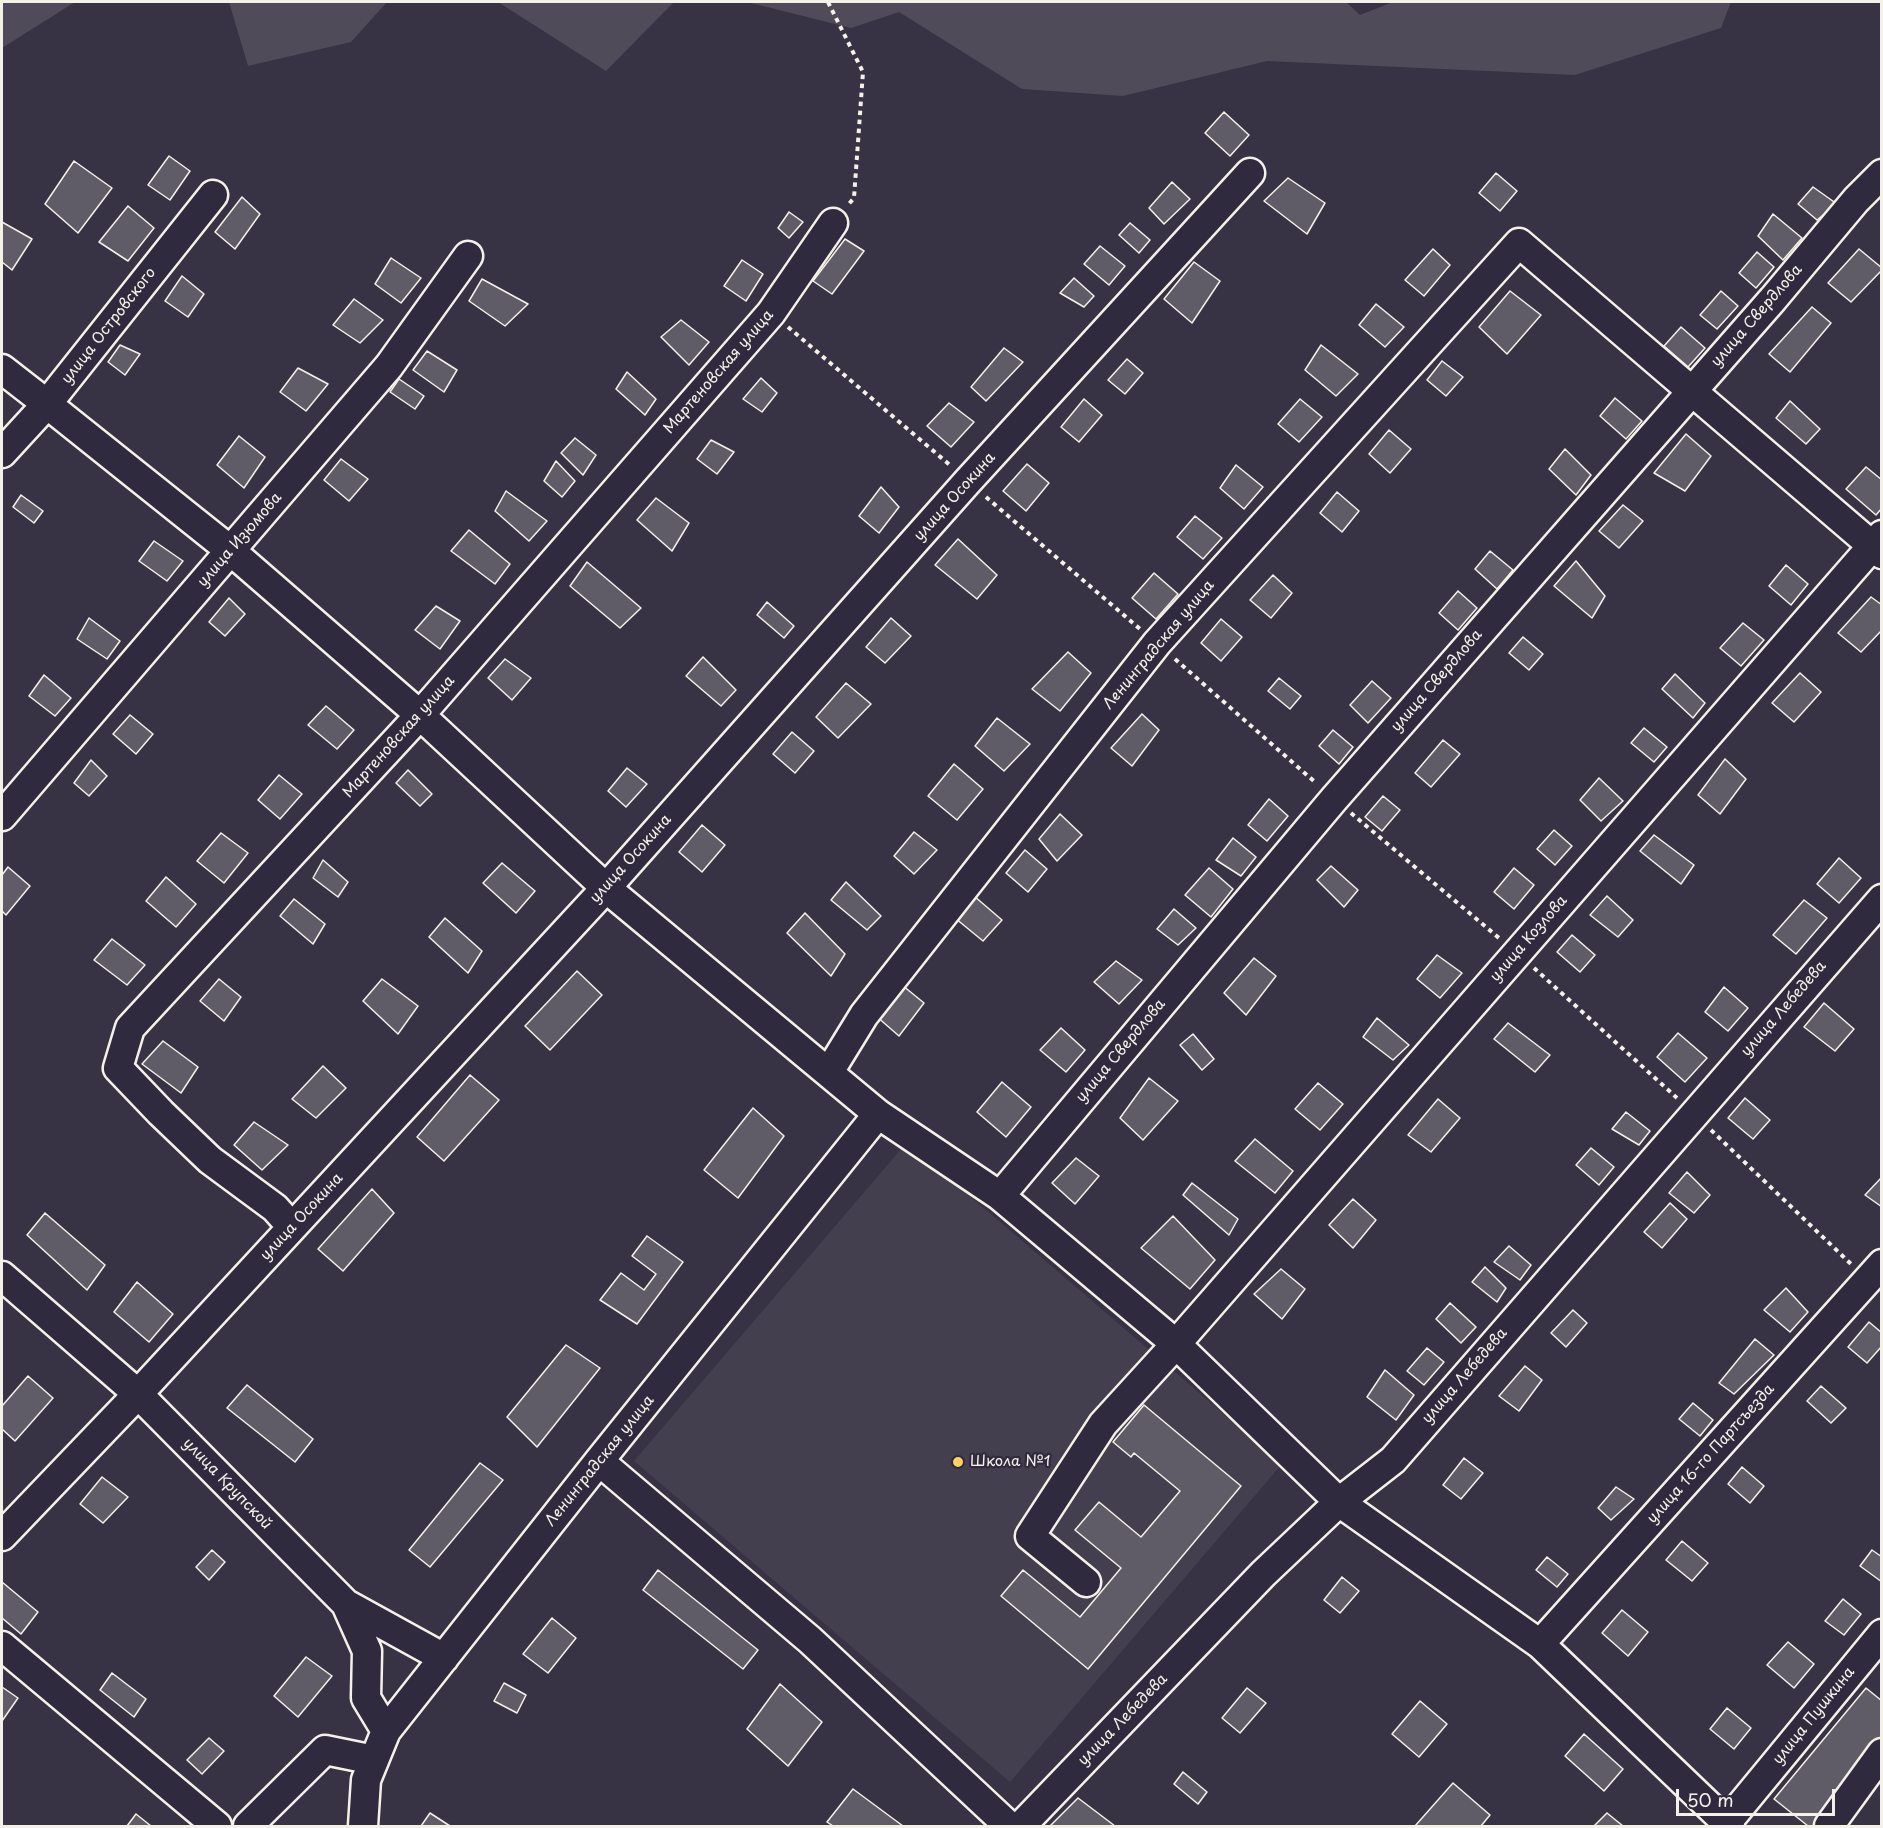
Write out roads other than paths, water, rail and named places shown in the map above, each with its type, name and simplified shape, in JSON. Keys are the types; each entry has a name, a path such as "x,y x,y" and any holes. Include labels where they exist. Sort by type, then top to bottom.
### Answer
{"street":[{"name":"улица Осокина","path":"2,1536 138,1394 606,888 968,481 1250,173"},
{"name":"улица Свердлова","path":"1000,1196 1334,799 1881,174"},
{"name":"улица Островского","path":"2,453 47,404 213,195"},
{"name":"Мартеновская улица","path":"294,1225 275,1208 210,1160 118,1068 130,1028 420,715 771,313 833,223"},
{"name":"Ленинградская улица","path":"829,1072 864,1015 1157,643 1519,243 1692,391"},
{"name":"улица Изюмова","path":"2,816 389,366 468,256"},
{"path":"2,369 231,551 420,715 606,888 878,1114 1000,1196 1176,1344 1338,1502 1540,1644 1727,1826"},
{"path":"1692,391 1878,545"},
{"name":"улица Козлова","path":"1086,1582 1030,1536 1103,1424 1176,1344 1878,545"},
{"name":"улица Лебедева","path":"1021,1827 1263,1574 1338,1502 1393,1460 1881,898"},
{"name":"Ленинградская улица","path":"363,1827 366,1780 386,1731 878,1114"},
{"name":"улица 16-го Партсъезда","path":"1540,1644 1881,1264"},
{"name":"улица Крупской","path":"2,1276 138,1394 346,1604 367,1652 366,1698 386,1731"},
{"path":"599,1461 810,1640 1009,1827"},
{"path":"346,1604 444,1658"},
{"name":"улица Пушкина","path":"1727,1826 1881,1634"},
{"path":"2,1646 217,1827"},
{"path":"248,1827 325,1750 374,1760"},
{"path":"1828,1827 1881,1753"}],"place":[{"name":"Школа №1","path":"958,1462"}]}
